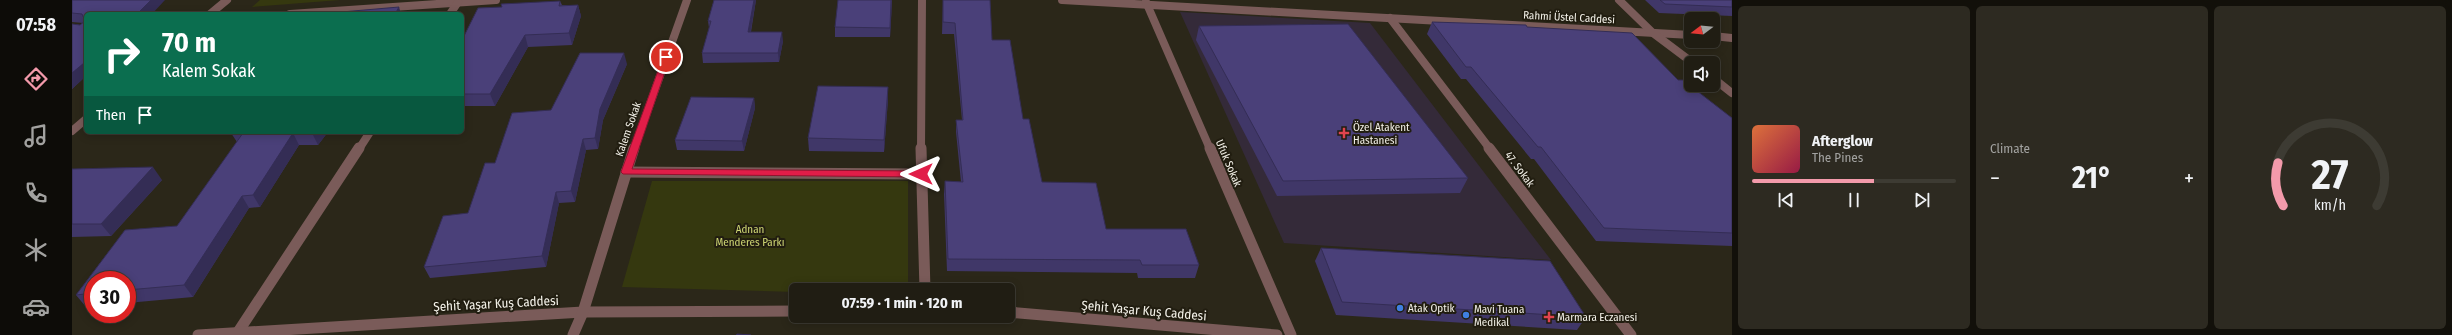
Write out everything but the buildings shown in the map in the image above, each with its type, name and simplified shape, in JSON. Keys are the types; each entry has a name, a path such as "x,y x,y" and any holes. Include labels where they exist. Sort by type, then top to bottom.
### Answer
{"street":[{"path":"212,12 227,0"},
{"path":"337,11 344,0"},
{"path":"321,12 496,0"},
{"name":"Kalem Sokak","path":"573,335 583,312 626,172 687,0"},
{"path":"922,0 921,174 925,283"},
{"name":"Rahmi Üstel Caddesi","path":"1062,0 1147,3 1684,35"},
{"path":"1619,0 1653,33 1684,56"},
{"path":"451,12 458,2"},
{"name":"Ufuk Sokak","path":"1147,3 1291,335"},
{"name":"47. Sokak","path":"1390,18 1631,335"},
{"path":"1720,37 1732,38"},
{"path":"1720,84 1732,93"},
{"path":"72,131 84,122"},
{"path":"238,332 369,134"},
{"path":"626,172 921,174"},
{"name":"Şehit Yaşar Kuş Caddesi","path":"198,335 583,312 789,311"},
{"name":"Şehit Yaşar Kuş Caddesi","path":"1015,313 1277,335"}],"shaded area":[{"name":"Özel Atakent Hastanesi","path":"1180,12 1370,23 1551,260 1284,243"}],"green space":[{"path":"260,0 340,0 252,7"},
{"name":"Adnan Menderes Parkı","path":"652,181 908,181 908,283 789,283 789,292 622,287"}],"place":[{"name":"Özel Atakent Hastanesi","path":"1344,133"},
{"name":"Atak Optik","path":"1400,308"},
{"name":"Mavi Tuana Medikal","path":"1466,315"},
{"name":"Marmara Eczanesi","path":"1549,317"}],"route":[{"path":"666,57 626,172 921,174"}]}
